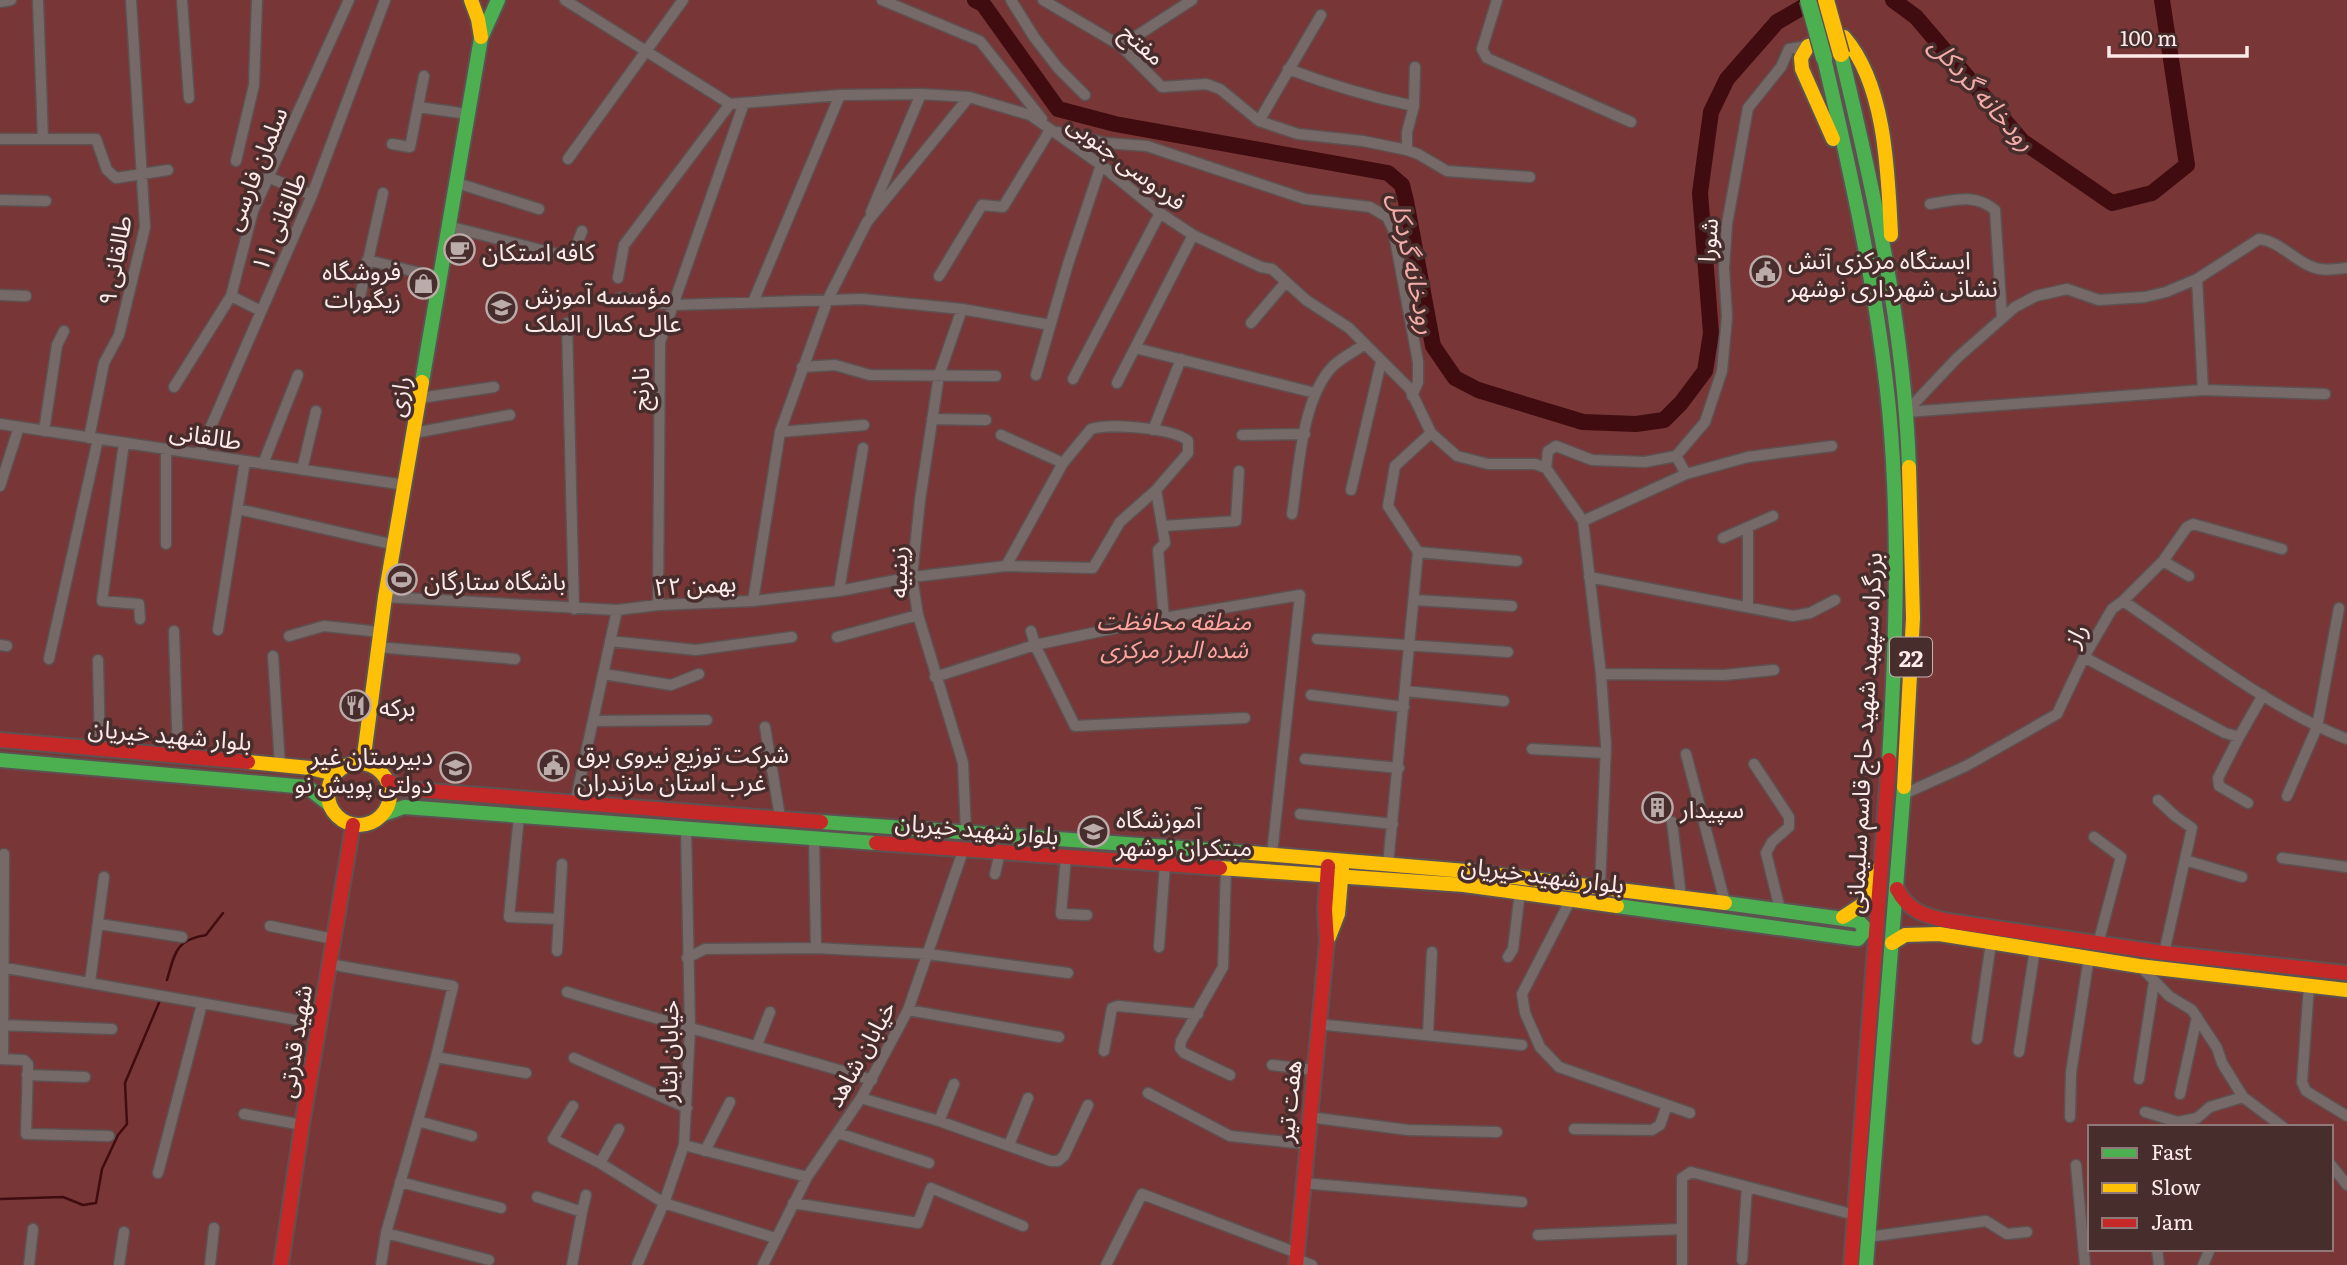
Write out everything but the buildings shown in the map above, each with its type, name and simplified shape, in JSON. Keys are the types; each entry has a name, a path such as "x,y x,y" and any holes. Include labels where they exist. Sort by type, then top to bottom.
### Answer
{"main road":[{"path":"481,38 472,0 496,0"},
{"path":"481,38 496,0"},
{"name":"بزرگراه سپهبد شهید حاج قاسم سلیمانی","path":"1808,0 1859,208 1880,331 1889,414 1892,478 1895,618 1883,858 1851,1265"},
{"name":"بزرگراه سپهبد شهید حاج قاسم سلیمانی","path":"1826,0 1877,205 1892,291 1907,412 1913,618 1904,794 1866,1265"},
{"path":"1859,208 1824,116 1802,69 1801,58 1808,46 1844,37 1853,43 1864,62 1873,92 1885,160 1890,211 1892,291"},
{"name":"رازی","path":"363,763 385,597 481,38"},
{"name":"بلوار شهید خیریان","path":"0,740 310,768 335,774"},
{"name":"بلوار شهید خیریان","path":"0,760 307,787 329,804"},
{"path":"363,763 382,772 388,781 391,798 384,814 373,823 353,825 338,818 329,804 328,788 335,774 343,767 363,763"},
{"name":"بلوار شهید خیریان","path":"384,814 404,807 814,837 965,841 1272,854 1335,867 1858,939 1864,927 1858,921 1842,918 1681,896 1388,865 1335,867 1226,868 1000,852 965,841 780,817 404,789 388,781"},
{"name":"شهید قدرتی","path":"281,1265 353,825"},
{"path":"1842,918 1858,911 1866,903 1883,858"},
{"name":"هفت تیر","path":"1300,1261 1303,1183 1317,1024 1327,941 1338,914 1335,867"},
{"path":"1897,890 1909,909 1916,913 1991,943 2035,949 2165,953 2347,973"},
{"path":"1892,943 1905,935 1948,928 2094,950 2139,966 2347,990"},
{"path":"1858,939 1868,948 1873,959"},
{"path":"2309,986 2310,969"}],"street":[{"path":"0,2 12,0"},
{"path":"38,0 43,139"},
{"name":"طالقانی ۹","path":"49,659 93,438 104,363 119,335 145,227 131,0"},
{"path":"182,0 189,98"},
{"path":"236,161 254,85 257,0"},
{"name":"سلمان فارسی","path":"174,387 231,296 253,211 349,0"},
{"name":"طالقانی ۱۱","path":"199,454 312,195 385,0"},
{"path":"565,0 730,104 624,245 618,278"},
{"path":"568,159 682,0"},
{"path":"881,0 979,41 1050,130 1106,143 1147,146 1214,166 1305,199 1370,207 1381,212 1393,229 1418,362 1418,382 1412,396"},
{"path":"1011,0 1034,37 1058,68 1085,95"},
{"name":"مفتح","path":"1043,0 1121,46 1162,87 1206,84 1220,89 1259,121"},
{"path":"1121,46 1192,0"},
{"path":"1497,0 1482,49 1487,58 1632,122"},
{"path":"1321,15 1259,121 1298,134 1407,150 1447,172 1531,177"},
{"name":"شورا","path":"1676,456 1705,422 1722,371 1727,317 1724,268 1727,225 1748,108 1781,67 1789,49 1808,46"},
{"path":"1781,67 1791,64 1802,69"},
{"path":"1407,150 1406,132 1414,106 1415,67"},
{"path":"1288,69 1335,87 1414,106"},
{"path":"392,144 410,147 424,76"},
{"path":"753,601 780,432 828,299 867,222 921,94"},
{"name":"فردوسی جنوبی","path":"730,104 840,95 921,94 969,97 1030,115 1101,165 1160,213 1193,235 1261,267 1272,269 1306,300 1349,328 1410,390 1431,433 1457,456 1488,464 1535,464 1546,468"},
{"path":"753,302 840,95"},
{"path":"867,222 969,97"},
{"name":"نارنج","path":"657,605 660,342 744,103"},
{"path":"418,107 468,114"},
{"path":"939,276 982,205 1003,207 1050,130"},
{"path":"0,139 96,139 107,170 116,178 169,170"},
{"path":"1036,375 1101,165"},
{"path":"270,178 312,195"},
{"path":"457,183 540,209"},
{"path":"359,301 383,193"},
{"path":"1930,204 1971,198 1985,202 1995,210 2002,318"},
{"path":"0,200 46,201"},
{"path":"1073,379 1160,213"},
{"path":"448,226 572,258 582,231"},
{"path":"1116,383 1193,235"},
{"path":"1907,412 1957,358 2015,307 2036,296 2067,289 2099,300 2145,297 2166,292 2197,279 2259,240 2269,240 2309,266 2322,270 2347,268"},
{"path":"367,260 440,278"},
{"path":"2197,279 2203,390"},
{"path":"1251,323 1285,283"},
{"path":"0,295 26,296"},
{"path":"231,296 261,311"},
{"path":"620,299 674,305 862,299 962,309 1050,325"},
{"name":"زینبیه","path":"962,309 939,375 912,577 918,615 963,763 965,841"},
{"path":"566,323 573,609"},
{"path":"44,431 57,345 64,331"},
{"path":"1292,514 1305,434 1315,394 1332,368 1364,345"},
{"path":"1135,348 1315,394"},
{"path":"1153,430 1181,359"},
{"path":"1351,491 1381,362"},
{"path":"802,367 835,365 870,374 996,376"},
{"path":"263,464 298,374"},
{"path":"420,398 494,387"},
{"path":"1907,412 2203,390 2325,394"},
{"path":"302,470 316,411"},
{"path":"414,433 510,415"},
{"path":"932,419 986,420"},
{"name":"طالقانی","path":"0,424 405,485"},
{"path":"780,432 864,425"},
{"name":"۲۲ بهمن","path":"385,597 617,610 657,605 753,601 1006,566 1093,568 1120,522 1156,490 1188,453 1185,438 1153,430 1107,426 1091,429 1063,463 1006,566"},
{"path":"0,486 19,427"},
{"path":"1388,865 1418,552 1388,506 1395,466 1431,433"},
{"path":"1241,435 1305,434"},
{"path":"1001,435 1063,463"},
{"path":"124,443 102,601 139,604 140,619"},
{"path":"1600,886 1605,753 1601,674 1583,521 1546,468 1548,451 1556,446 1592,460 1645,462 1676,456 1686,474"},
{"path":"1583,521 1686,474 1748,457 1832,446"},
{"path":"166,449 166,544"},
{"path":"839,591 863,449"},
{"path":"218,630 245,461"},
{"path":"1164,526 1236,521 1239,471"},
{"path":"1156,490 1166,543 1158,550 1164,618"},
{"path":"238,509 395,545"},
{"path":"1723,538 1773,516"},
{"name":"راز","path":"1904,794 1966,766 2057,714 2084,657 2112,609 2163,561 2187,527 2193,524 2282,549"},
{"path":"1748,528 1748,606"},
{"path":"1418,552 1517,561"},
{"path":"2163,561 2189,576"},
{"path":"1589,577 1793,616 1810,613 1835,600"},
{"path":"935,677 1035,645 1164,618 1300,595 1272,854"},
{"path":"1415,600 1512,606"},
{"path":"2123,601 2263,695 2317,727 2347,739"},
{"path":"2287,796 2317,727 2339,608"},
{"path":"575,803 617,610"},
{"path":"837,637 918,615"},
{"path":"289,636 324,626 379,640 515,659"},
{"path":"174,631 178,756"},
{"path":"1031,631 1035,645 1075,726 1245,718"},
{"path":"610,641 696,650 792,637"},
{"path":"1317,639 1508,652"},
{"path":"273,656 280,765"},
{"path":"2084,657 2225,733 2239,737"},
{"path":"98,660 100,749"},
{"path":"1601,674 1724,675 1774,670"},
{"path":"604,674 671,685 699,674"},
{"path":"1406,691 1504,701"},
{"path":"1311,695 1404,707"},
{"path":"2248,803 2219,786 2218,778 2263,695"},
{"path":"593,721 707,720"},
{"path":"765,727 780,817"},
{"path":"1532,749 1605,753"},
{"path":"1686,754 1725,902"},
{"path":"1305,759 1399,768"},
{"path":"1754,764 1789,817 1789,827 1772,842 1766,853 1780,909"},
{"path":"2158,800 2192,828 2165,953"},
{"path":"1300,814 1393,824"},
{"path":"519,816 509,917 559,919"},
{"path":"1672,822 1681,896"},
{"name":"خیابان ایثار","path":"639,1264 684,1145 690,1030 686,828"},
{"path":"814,837 817,948"},
{"path":"2070,1116 2071,1073 2094,950 2121,857 2094,837"},
{"name":"خیابان شاهد","path":"766,1264 775,1238 807,1177 872,1080 908,1010 965,841"},
{"path":"995,874 1000,852"},
{"path":"4,854 1,1059 24,1060 27,1064 26,1135 109,1136"},
{"path":"1066,857 1061,914 1087,915"},
{"path":"2282,858 2347,867"},
{"path":"2185,860 2242,877"},
{"path":"557,951 562,864"},
{"path":"1159,947 1166,864"},
{"path":"1226,868 1223,967 1181,1041 1180,1048 1184,1053 1230,1075"},
{"path":"90,982 104,877"},
{"path":"1508,957 1513,949 1520,892"},
{"path":"1571,899 1522,995 1525,1013 1541,1048 1559,1067 1690,1113"},
{"path":"99,924 182,937"},
{"path":"270,926 333,939"},
{"path":"1977,1039 1991,943"},
{"path":"687,958 705,949 817,948 928,954 1068,973"},
{"path":"2019,1052 2035,949"},
{"path":"1428,1034 1432,952"},
{"path":"329,964 453,986 436,1057 386,1233 381,1265"},
{"path":"2139,966 2169,996 2192,1010 2217,1048 2222,1063 2243,1097 2280,1125"},
{"path":"1,967 319,1024"},
{"path":"2139,1079 2154,982"},
{"path":"2309,986 2302,1082 2306,1091 2347,1116"},
{"path":"567,992 690,1030 757,1045 872,1080"},
{"path":"158,1173 202,1003"},
{"path":"1104,1051 1112,1008 1118,1006 1198,1014"},
{"path":"908,1010 1059,1037"},
{"path":"757,1045 770,1012"},
{"path":"2180,1094 2197,1017"},
{"path":"1317,1024 1522,1045"},
{"path":"1,1025 112,1029"},
{"path":"436,1057 526,1073"},
{"path":"574,1058 687,1108"},
{"path":"1272,1065 1313,1070"},
{"path":"27,1075 85,1077"},
{"path":"939,1121 954,1084"},
{"path":"1148,1093 1230,1136 1306,1144"},
{"path":"2145,1112 2178,1122 2196,1118 2210,1107 2243,1097"},
{"path":"861,1098 939,1121 1051,1161 1058,1161 1065,1156 1088,1105"},
{"path":"1009,1145 1028,1098"},
{"path":"705,1151 730,1102"},
{"path":"1574,1129 1652,1130 1660,1125 1667,1105"},
{"path":"573,1106 553,1139 600,1163 664,1203 775,1238"},
{"path":"244,1114 302,1125"},
{"path":"1309,1117 1408,1130 1497,1132"},
{"path":"418,1121 472,1136"},
{"path":"600,1163 619,1129"},
{"path":"838,1133 929,1163"},
{"path":"684,1145 807,1177"},
{"path":"2076,1165 2085,1265"},
{"path":"2333,1168 2347,1185"},
{"path":"1682,1265 1682,1178 1691,1172 1855,1215"},
{"path":"400,1182 501,1209"},
{"path":"1303,1183 1522,1202"},
{"path":"1742,1259 1747,1187"},
{"path":"793,1203 918,1223 931,1188 1023,1227"},
{"path":"1106,1265 1142,1194 1300,1261"},
{"path":"572,1265 586,1195"},
{"path":"537,1197 582,1212"},
{"path":"1868,1237 1986,1222 2007,1234 2027,1232"},
{"path":"210,1265 214,1228"},
{"path":"29,1265 33,1229"},
{"path":"1538,1235 1682,1229"},
{"path":"120,1265 124,1232"},
{"path":"386,1233 489,1260"}],"green space":[{"name":"منطقه محافظت شده البرز مرکزی","path":"0,0 2347,0 2347,1265 0,1265"}],"waterway":[{"name":"رودخانه گردکل","path":"975,0 983,4 1058,109 1115,124 1388,173 1402,185 1433,346 1455,378 1478,390 1583,422 1636,424 1664,420 1681,403 1705,371 1711,333 1700,193 1711,112 1727,79 1777,22 1815,0"},
{"name":"رودخانه گردکل","path":"1893,0 1916,17 2022,141 2112,203 2152,193 2187,165 2162,0"},
{"path":"167,980 172,962 182,944 206,935 223,913"},
{"path":"0,1199 63,1197 83,1205 96,1203 102,1169 118,1135 127,1124 125,1083 161,998"}],"traffic: fast":[{"path":"422,382 481,38 498,0"},
{"path":"1808,0 1824,58"},
{"path":"1841,54 1876,208 1894,310 1909,467"},
{"path":"1824,58 1870,276 1889,409 1895,496 1896,584 1889,760"},
{"path":"0,760 307,787 329,804"},
{"path":"1866,1265 1904,787"},
{"path":"384,814 404,807 876,843"},
{"path":"821,822 1251,853"},
{"path":"1725,903 1858,921 1864,927 1858,939"},
{"path":"1617,906 1858,939"}],"traffic: slow":[{"path":"471,0 481,37"},
{"path":"1826,0 1841,54"},
{"path":"1833,139 1802,69 1801,58 1808,46 1844,37 1858,57 1877,105 1886,158 1891,235"},
{"path":"363,763 385,597 422,382"},
{"path":"1904,787 1913,618 1909,467"},
{"path":"248,762 310,768 335,774"},
{"path":"353,763 365,763 381,772 388,782 390,794 388,806 381,816 365,825 353,825 342,820 333,811 328,800 328,788 333,777 342,768 353,763"},
{"path":"1251,853 1466,871 1725,903"},
{"path":"1220,868 1464,885 1617,906"},
{"path":"1329,937 1338,914 1342,868"},
{"path":"1843,917 1863,904 1878,869"},
{"path":"1892,943 1905,935 1939,934 2139,966 2347,990"}],"traffic: jam":[{"path":"0,740 248,762"},
{"path":"1851,1265 1889,760"},
{"path":"388,781 404,789 821,822"},
{"path":"281,1265 353,825"},
{"path":"876,843 1220,868"},
{"path":"1296,1265 1327,941 1325,910 1328,866"},
{"path":"1897,889 1918,912 1949,921 2164,953 2347,973"}],"place":[{"name":"کافه استکان","path":"459,250"},
{"name":"ایستگاه مرکزی آتش نشانی شهرداری نوشهر","path":"1765,272"},
{"name":"فروشگاه زیگورات","path":"424,283"},
{"name":"مؤسسه آموزش عالی کمال الملک","path":"502,307"},
{"name":"باشگاه ستارگان","path":"401,579"},
{"name":"برکه","path":"356,705"},
{"name":"شرکت توزیع نیروی برق غرب استان مازندران","path":"554,766"},
{"name":"دبیرستان غیر دولتی پویش نو","path":"456,768"},
{"name":"سپیدار","path":"1657,807"},
{"name":"آموزشگاه مبتکران نوشهر","path":"1093,831"}]}
